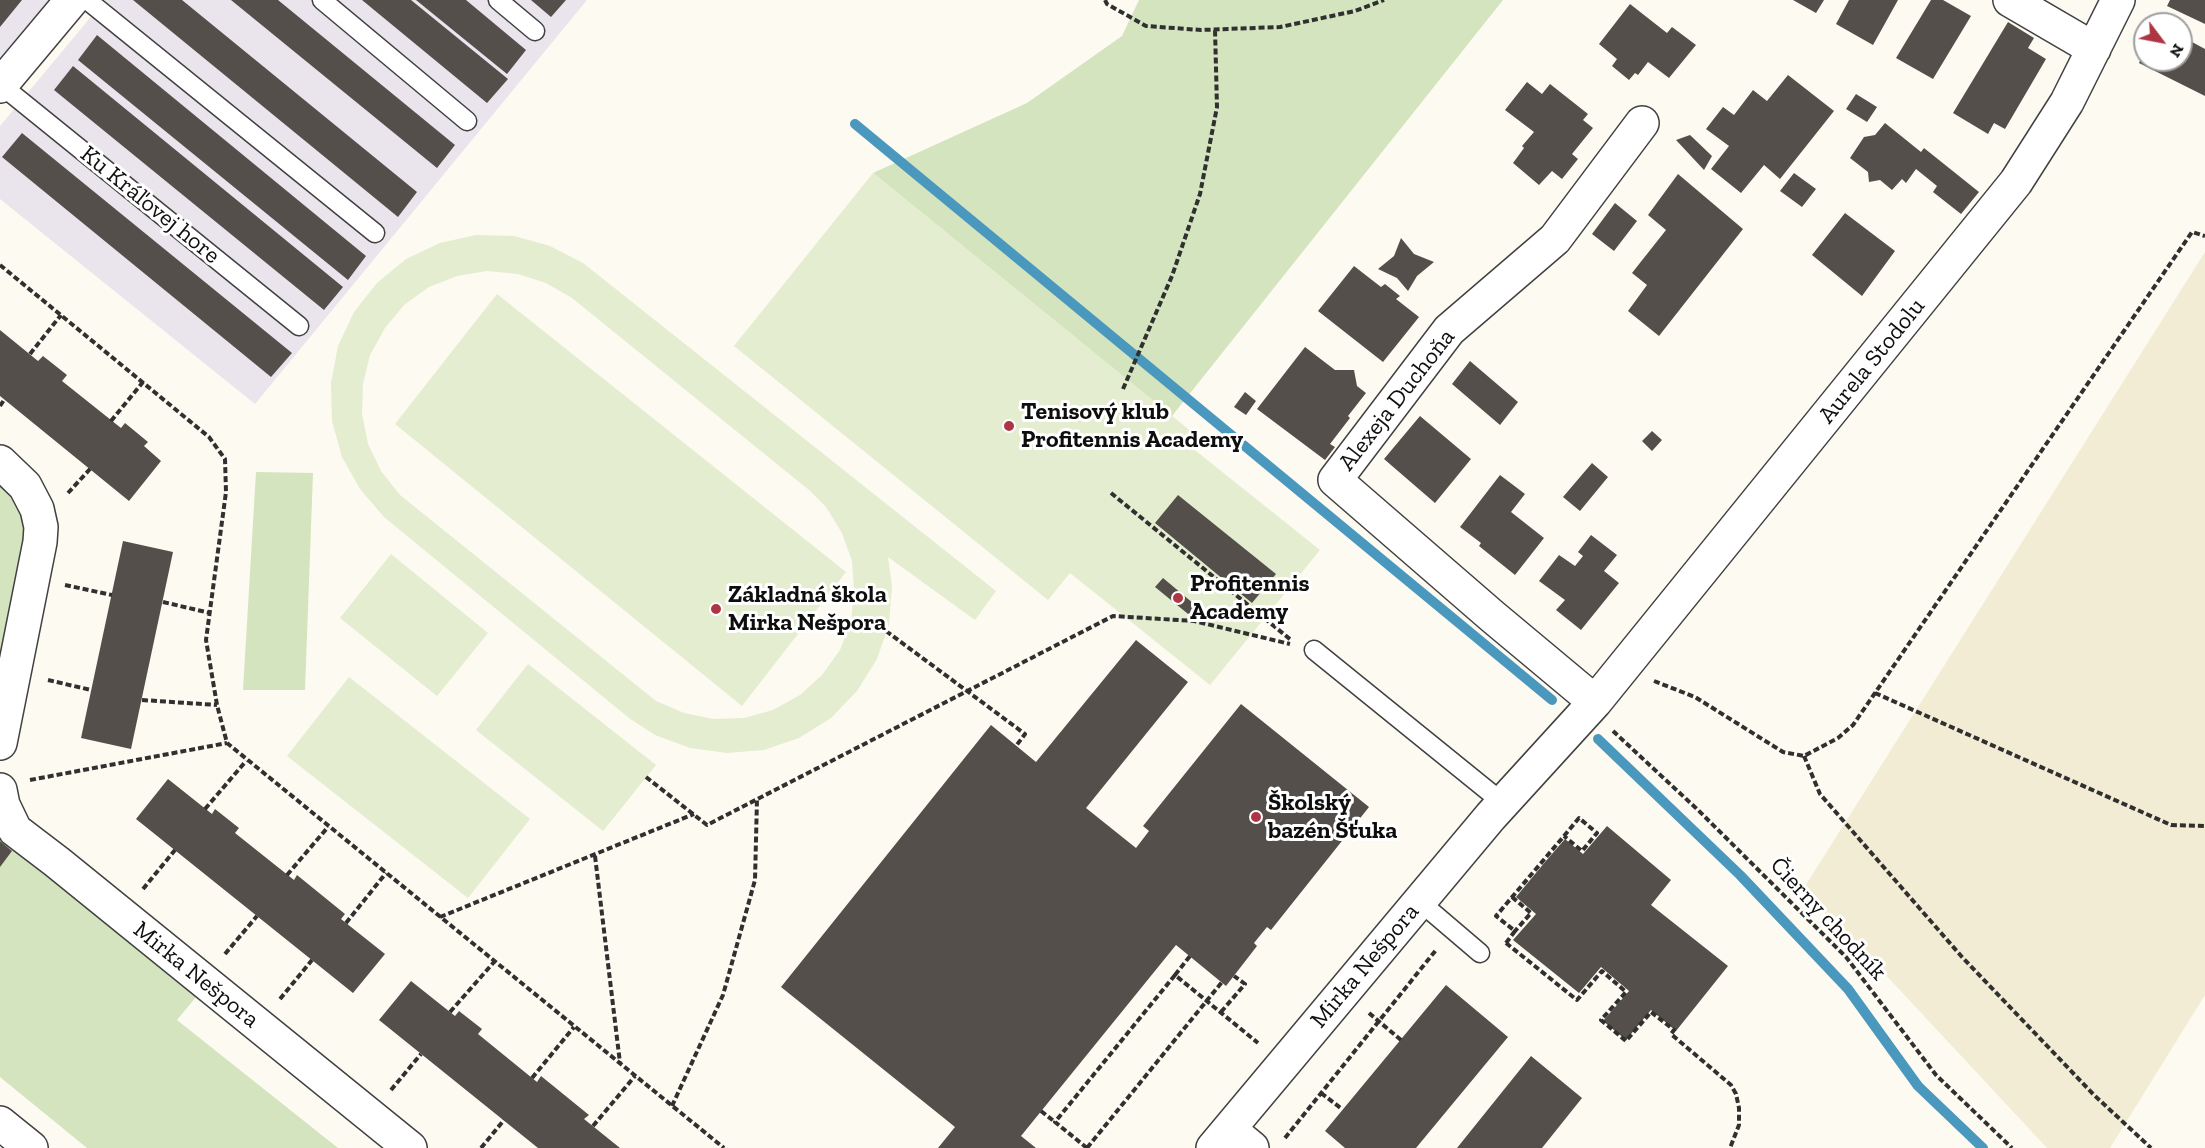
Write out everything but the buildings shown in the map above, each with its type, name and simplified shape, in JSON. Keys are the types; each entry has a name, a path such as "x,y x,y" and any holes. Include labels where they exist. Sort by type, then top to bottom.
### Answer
{"street":[{"name":"Ku Kráľovej hore","path":"1,85 72,0"},
{"path":"2010,0 2094,49"},
{"name":"Aurela Stodolu","path":"1600,713 2016,182 2067,102 2118,0"},
{"name":"Alexeja Duchoňa","path":"1600,713 1335,480 1449,330 1555,239 1642,123"},
{"path":"0,462 25,486 37,509 41,527 40,542 0,743"},
{"name":"Mirka Nešpora","path":"1231,1142 1284,1064 1503,803 1600,713"},
{"name":"Mirka Nešpora","path":"15,789 3,805 15,830 410,1148"},
{"path":"0,1123 31,1148"}],"lane":[{"path":"87,0 375,233"},
{"path":"322,0 467,121"},
{"path":"498,0 535,31"},
{"name":"Ku Kráľovej hore","path":"1,85 299,326"},
{"path":"1314,650 1503,803"},
{"path":"1419,901 1480,952"}],"path":[{"path":"1105,0 1107,4 1146,26 1215,29 1280,27 1355,12 1384,0"},
{"path":"1123,389 1172,276 1200,194 1217,106 1215,29"},
{"path":"1646,678 1695,697 1784,752 1804,756 1838,738 1853,725 2192,232 2205,236"},
{"path":"0,265 209,437 225,459 226,492 206,640 216,705 227,743 724,1148"},
{"path":"30,354 62,315"},
{"path":"111,421 143,382"},
{"path":"0,405 4,400"},
{"path":"62,499 90,469"},
{"path":"646,777 707,825 1113,616 1194,621 1299,646 1111,493"},
{"path":"59,584 111,595"},
{"path":"163,602 210,613"},
{"path":"886,631 1025,734 1016,746"},
{"path":"45,680 91,690"},
{"path":"1875,693 2171,825 2205,826"},
{"path":"142,700 216,705"},
{"name":"Čierny chodník","path":"1600,713 1846,957 1936,1075 2012,1148"},
{"path":"15,789 24,781 227,743"},
{"path":"1804,756 1820,794 1962,957 2094,1095 2151,1148"},
{"path":"205,809 246,760"},
{"path":"672,1106 723,995 755,880 757,799"},
{"path":"440,917 694,814"},
{"path":"1515,931 1496,916 1563,836 1579,818 1597,833 1582,851 1563,836"},
{"path":"287,875 328,827"},
{"path":"140,892 175,850"},
{"path":"595,856 620,1064"},
{"path":"346,923 386,873"},
{"path":"1506,943 1531,913 1512,897"},
{"path":"221,959 258,916"},
{"path":"1496,936 1577,1000 1602,971 1626,992 1601,1020 1626,1041 1651,1012 1674,1030 1671,1034 1731,1085 1736,1094 1739,1125 1731,1148"},
{"path":"1055,1122 1190,956"},
{"path":"275,1004 312,960"},
{"path":"450,1012 494,962"},
{"path":"1175,975 1284,1064"},
{"path":"1221,1012 1245,984 1234,976"},
{"path":"1041,1111 1087,1148 1222,982"},
{"path":"532,1078 574,1027"},
{"path":"387,1095 422,1054"},
{"path":"592,1126 635,1076"},
{"path":"1321,1093 1342,1109"},
{"path":"481,1148 504,1120"}],"shaded area":[{"path":"0,0 61,0 0,75"},
{"path":"105,0 587,0 255,404 0,199 0,126"},
{"path":"2205,252 2205,995 2110,1148 2047,1148 1856,943 1802,891"}],"green space":[{"path":"1139,0 1503,0 1172,416 873,173 1027,103 1122,36"},
{"name":"Tenisový klub Profitennis Academy","path":"873,173 1198,437 1191,447 1320,550 1210,685 1070,573 1048,600 734,346"},
{"path":"476,235 514,236 550,246 583,263 996,591 975,620 888,557 892,586 889,624 877,659 857,691 831,718 799,738 764,750 727,753 690,748 655,735 629,718 384,517 360,489 342,457 332,421 331,383 338,346 354,312 377,283 406,259 440,243","holes":["487,271 518,274 546,283 572,298 809,490 826,507 842,533 852,561 854,591 851,622 840,650 822,675 800,695 773,710 744,718 713,719 684,713 656,701 400,495 381,471 368,444 362,414 363,384 370,355 385,328 404,305 429,287 457,276"]},
{"path":"497,294 846,572 742,706 395,424"},
{"path":"256,472 313,473 305,690 243,690"},
{"path":"0,486 48,524 0,718"},
{"path":"391,554 488,633 437,696 340,618"},
{"path":"528,664 656,765 603,831 476,730"},
{"path":"349,677 530,819 468,898 287,756"},
{"path":"0,790 18,846 196,997 177,1020 338,1148 87,1148 0,1077"}],"waterway":[{"path":"855,124 1552,700"},
{"path":"1598,739 1740,875 1848,989 1918,1086 1983,1148"}],"place":[{"name":"Tenisový klub Profitennis Academy","path":"1009,426"},
{"name":"Profitennis Academy","path":"1178,598"},
{"name":"Základná škola Mirka Nešpora","path":"716,609"},
{"name":"Školský bazén Šťuka","path":"1256,817"}]}
